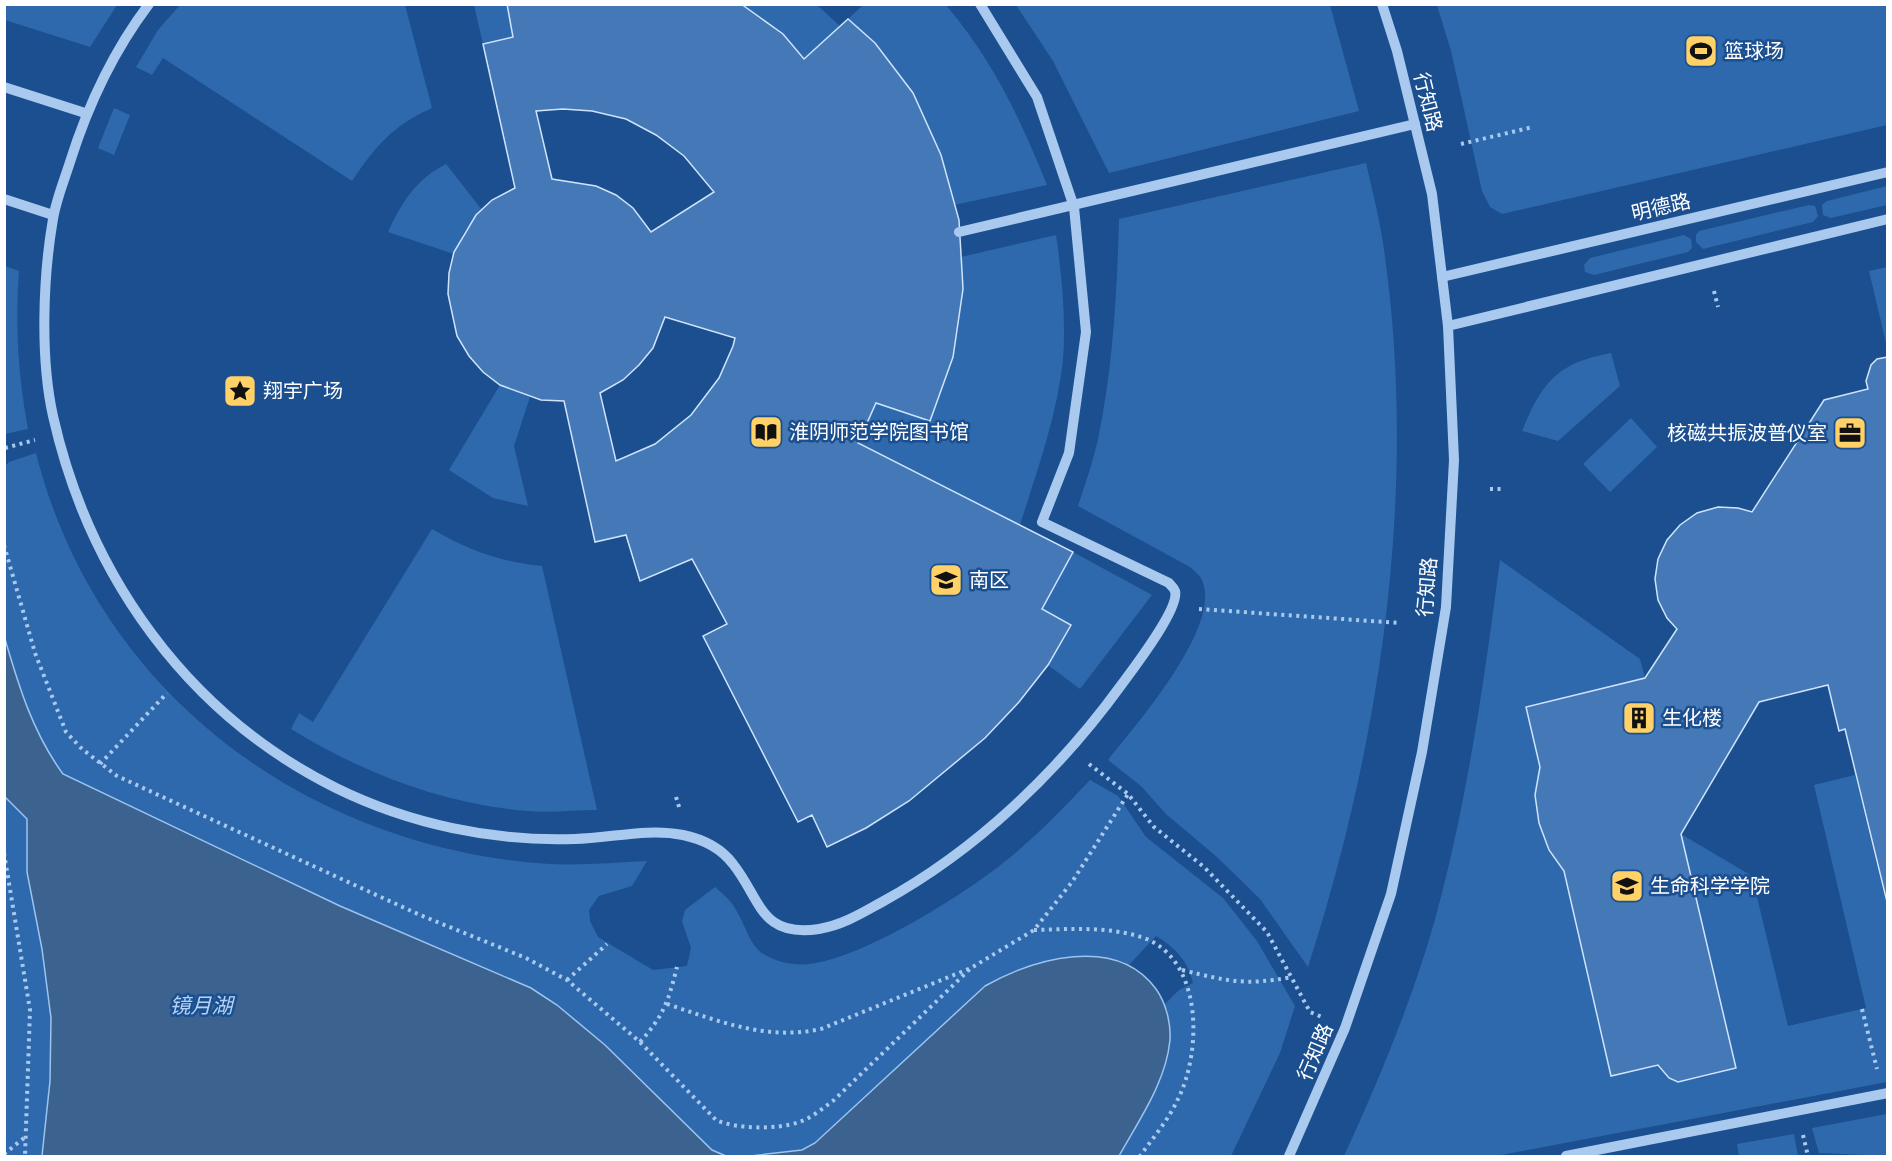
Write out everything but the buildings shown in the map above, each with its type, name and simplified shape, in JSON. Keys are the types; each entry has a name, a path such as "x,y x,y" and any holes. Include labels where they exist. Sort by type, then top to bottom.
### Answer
{"lane":[{"path":"149,4 124,37 85,113 53,215 43,315 52,412 79,506 122,594 184,675 253,738 337,788 427,823 523,840 581,839 643,832 675,834 700,839 717,849 734,864 756,904 768,918 787,928 805,931 844,923 911,886 984,832 1028,794 1112,698 1154,641 1172,607 1175,592 1169,583 1042,522 1069,453 1086,332 1074,207 1037,97 980,4"},
{"name":"行知路","path":"1289,1156 1345,1028 1391,894 1422,752 1446,607 1454,460 1448,326 1432,194 1382,4"},
{"path":"4,87 85,113"},
{"path":"959,232 1074,207 1415,124"},
{"name":"明德路","path":"1442,277 1887,172"},
{"path":"4,199 53,215"},
{"path":"1448,326 1887,219"},
{"path":"1566,1156 1885,1094"}],"path":[{"path":"1461,144 1533,128"},
{"path":"1714,291 1718,307"},
{"path":"5,448 32,441"},
{"path":"1490,489 1502,489"},
{"path":"4,545 35,653 66,732 100,764 127,781 420,915 526,958 567,980 640,1042 716,1120 740,1128 797,1123 834,1100 971,968"},
{"path":"1172,607 1400,623"},
{"path":"100,764 150,711"},
{"path":"1070,748 1128,794 1155,827 1204,867 1267,932 1310,1012 1345,1028"},
{"path":"667,1004 761,1032 799,1034 821,1029 971,968 1035,930 1072,882 1128,794"},
{"path":"4,853 30,1010 25,1156"},
{"path":"1035,930 1078,929 1121,932 1144,938 1164,950 1182,970 1193,1016 1192,1061 1178,1099 1140,1156"},
{"path":"567,980 607,944"},
{"path":"640,1042 660,1020 677,967"},
{"path":"1182,970 1227,982 1260,983 1292,977"},
{"path":"1862,1009 1885,1094"},
{"path":"4,1154 24,1138"}],"shaded area":[{"path":"5,4 117,5 90,47 5,20"},
{"path":"180,5 405,5 432,108 406,122 386,138 352,181 163,58 152,75 136,67 158,30"},
{"path":"474,5 507,5 513,37 483,44"},
{"path":"741,5 817,5 840,26 804,59 783,34"},
{"path":"863,5 946,5 978,47 1004,90 1047,185 954,205 938,151 916,103 887,60 848,19"},
{"path":"1016,5 1330,5 1359,111 1109,173 1053,61"},
{"name":"篮球场","path":"1437,5 1887,5 1887,125 1502,214 1490,207 1482,191 1451,51"},
{"path":"114,108 130,115 114,155 98,148"},
{"path":"1366,163 1383,243 1393,334 1397,425 1395,517 1387,609 1374,700 1356,791 1334,880 1308,967 1260,899 1217,857 1166,814 1141,786 1108,760 1155,700 1189,648 1200,623 1205,600 1202,580 1190,567 1078,506 1096,448 1111,357 1119,219"},
{"path":"446,164 482,210 464,232 454,254 388,232 411,192 426,177"},
{"path":"1887,186 1887,205 1831,218 1823,215 1822,205 1827,201"},
{"path":"1809,205 1815,206 1818,216 1813,222 1703,249 1696,242 1696,235 1699,231"},
{"path":"1056,235 1063,298 1063,360 1051,423 1020,525 858,443 876,403 930,421 961,257"},
{"path":"1684,235 1691,239 1692,248 1688,252 1594,275 1585,272 1584,265 1590,258"},
{"path":"5,266 19,271 18,350 28,429 5,434"},
{"path":"1888,267 1887,347 1869,271"},
{"path":"1611,353 1620,386 1558,441 1522,431 1537,400 1554,377 1577,363"},
{"path":"500,385 530,397 514,446 528,506 493,498 449,470"},
{"path":"1631,418 1657,447 1610,492 1583,464"},
{"path":"36,453 64,536 104,611 155,677 215,735 283,783 358,820 439,847 525,862 586,864 647,861 632,886 599,896 589,910 590,921 598,937 653,970 687,966 691,948 682,921 685,910 715,887 732,903 755,947 765,955 798,964 829,960 851,953 899,930 966,890 1026,844 1090,780 1118,796 1146,837 1223,898 1257,941 1295,1006 1280,1053 1231,1156 1119,1156 1147,1107 1168,1015 1164,1005 1179,990 1193,983 1180,955 1156,936 1129,965 1098,958 1057,959 1036,963 998,979 985,986 815,1143 802,1150 750,1156 726,1156 712,1150 605,1045 531,988 340,906 62,774 44,748 23,699 5,639 4,467 9,462"},
{"path":"432,529 485,554 542,566 597,810 528,811 434,794 346,759 291,729 299,713 313,722"},
{"path":"1073,552 1152,595 1080,689 1048,665 1042,609"},
{"path":"1500,560 1640,659 1645,678 1526,707 1540,767 1535,795 1539,823 1549,850 1564,871 1611,1076 1658,1065 1673,1078 1683,1080 1736,1068 1681,834 1752,876 1788,1026 1866,1008 1814,785 1855,775 1887,906 1887,1082 1496,1156 1344,1156 1394,1041 1434,923 1446,878 1481,697"},
{"path":"4,797 27,818 27,872 42,949 51,1017 50,1081 42,1156 5,1156"},
{"path":"1887,1114 1887,1156 1819,1153 1812,1128"},
{"path":"1794,1134 1798,1156 1739,1156 1737,1144"}],"water":[{"name":"镜月湖","path":"5,639 35,726 63,774 340,906 531,988 557,1005 605,1045 712,1150 726,1156 42,1156 50,1081 51,1018 42,949 27,872 27,819 5,797"},
{"path":"1074,957 1097,957 1119,962 1139,972 1156,989 1165,1007 1169,1020 1170,1040 1163,1071 1119,1156 750,1156 802,1150 815,1143 985,986 1026,967"}],"place":[{"name":"篮球场","path":"1701,51"},
{"name":"翔宇广场","path":"240,391"},
{"name":"淮阴师范学院图书馆","path":"766,432"},
{"name":"核磁共振波普仪室","path":"1850,433"},
{"name":"南区","path":"946,580"},
{"name":"生化楼","path":"1639,718"},
{"name":"生命科学学院","path":"1627,886"}]}
